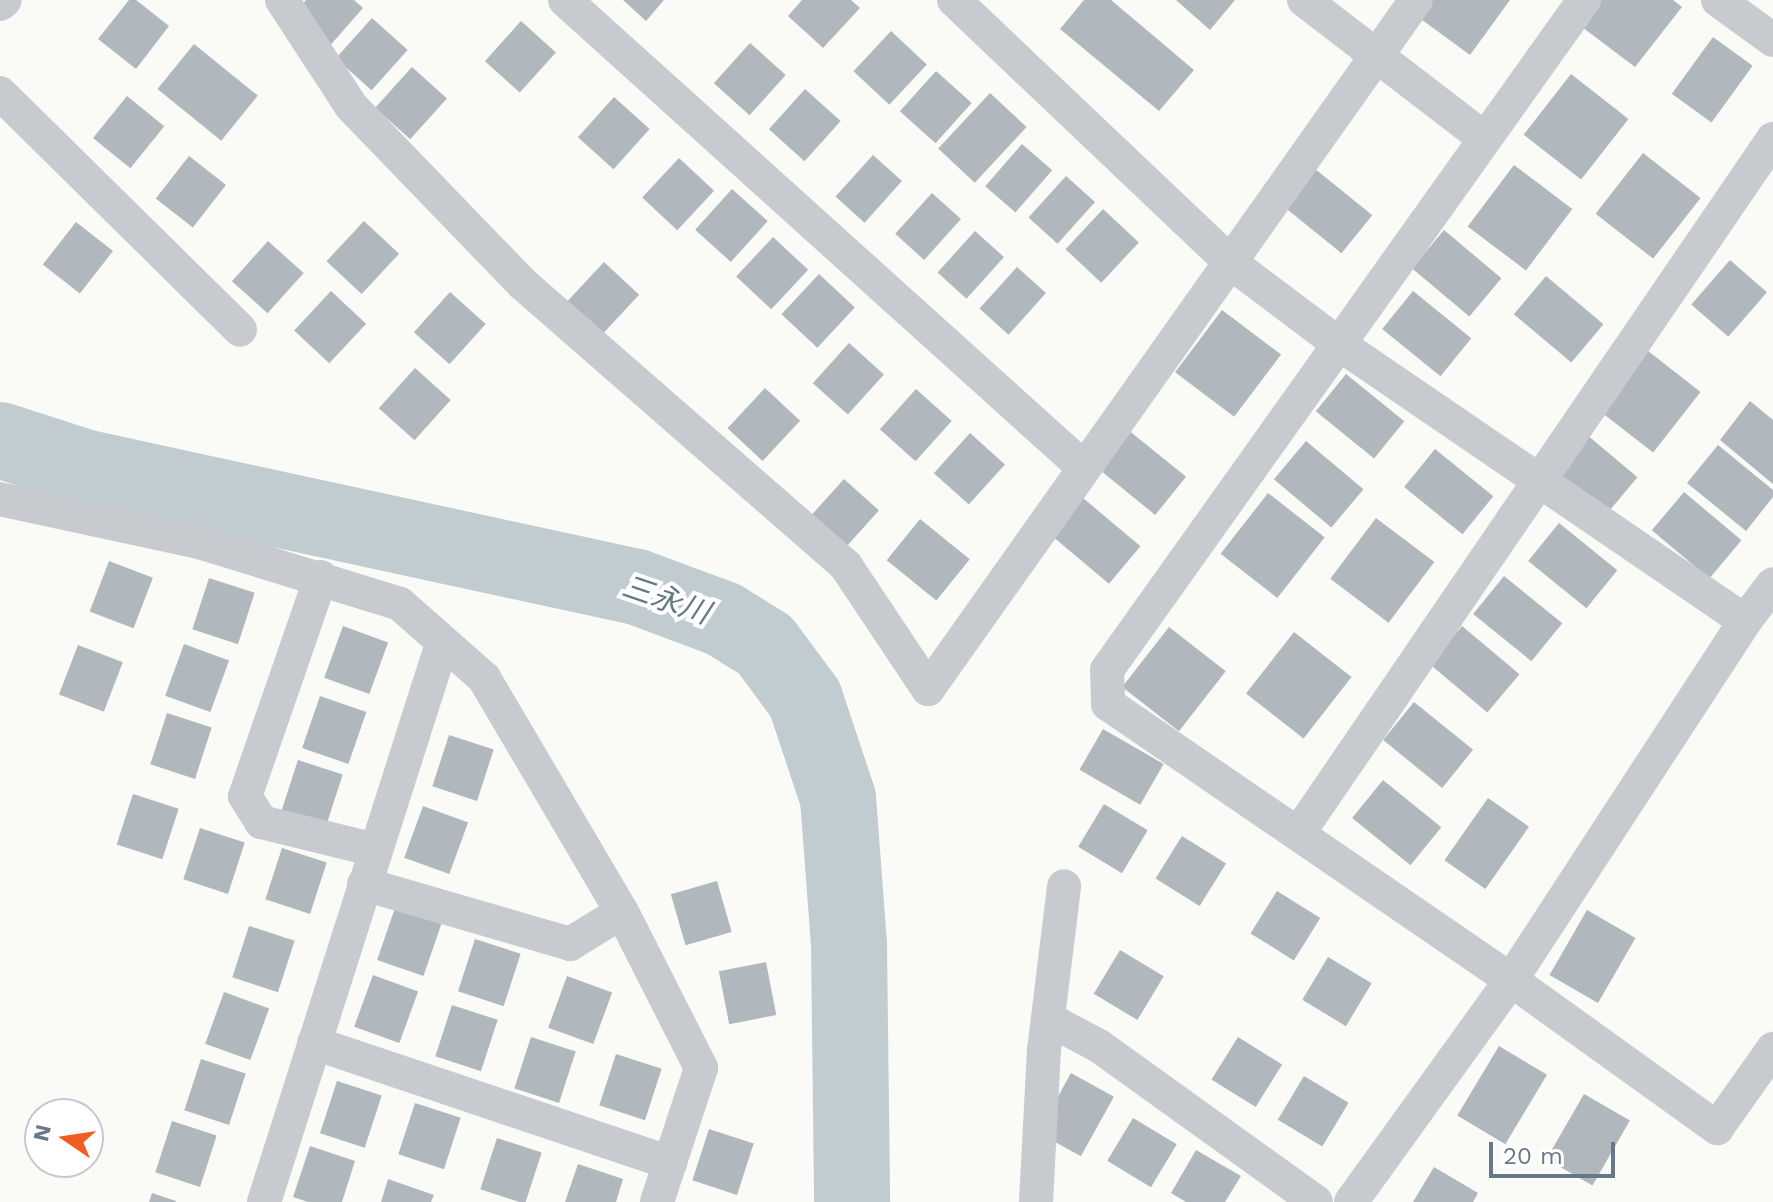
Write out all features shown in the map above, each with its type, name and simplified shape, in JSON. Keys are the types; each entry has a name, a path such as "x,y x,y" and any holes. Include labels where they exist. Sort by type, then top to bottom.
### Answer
{"street":[{"path":"0,4 5,0"},
{"path":"282,0 351,106 523,284 846,566 928,689 1416,0"},
{"path":"565,0 1083,467"},
{"path":"954,0 1231,263 1339,344 1745,621"},
{"path":"1304,0 1485,139"},
{"path":"1584,0 1107,670 1108,704 1511,980 1717,1128 1773,1049"},
{"path":"1718,0 1773,40"},
{"path":"0,93 240,330"},
{"path":"1298,834 1773,139"},
{"path":"0,499 199,542 321,577 400,604 484,678 622,912 701,1068 657,1202"},
{"path":"321,577 245,796 261,822 376,850"},
{"path":"1351,1202 1511,980 1745,621 1773,584"},
{"path":"264,1202 442,644"},
{"path":"364,884 570,944 622,912"},
{"path":"1036,1202 1044,1050 1064,886"},
{"path":"1050,1020 1099,1046 1316,1202"},
{"path":"314,1043 670,1163"}],"building":[{"path":"129,0 136,0 169,26 136,69 98,39"},
{"path":"306,0 354,0 363,8 327,49 292,16"},
{"path":"623,0 664,0 646,21"},
{"path":"802,0 851,0 860,8 823,48 788,16"},
{"path":"1084,0 1111,0 1194,70 1159,111 1060,29"},
{"path":"1176,0 1235,0 1210,30"},
{"path":"1424,0 1510,0 1470,55 1414,14"},
{"path":"1596,0 1673,0 1682,7 1635,67 1578,24"},
{"path":"372,18 408,50 372,90 336,58"},
{"path":"521,21 556,52 520,93 485,61"},
{"path":"891,31 927,64 889,105 853,71"},
{"path":"1713,37 1753,66 1711,122 1672,94"},
{"path":"750,43 786,75 750,115 714,83"},
{"path":"194,44 258,96 221,141 157,89"},
{"path":"412,67 447,98 410,139 375,108"},
{"path":"936,71 972,103 936,143 900,111"},
{"path":"1571,74 1629,119 1581,180 1524,135"},
{"path":"805,89 841,121 805,161 769,129"},
{"path":"990,93 1027,127 975,183 938,149"},
{"path":"127,96 164,126 130,168 93,138"},
{"path":"614,97 650,129 614,169 578,137"},
{"path":"1022,144 1052,170 1015,213 985,186"},
{"path":"1643,153 1701,198 1653,259 1596,214"},
{"path":"873,155 902,181 865,223 836,197"},
{"path":"189,156 226,185 193,227 156,199"},
{"path":"679,158 714,191 677,230 642,197"},
{"path":"1514,165 1572,209 1526,270 1468,226"},
{"path":"1314,168 1372,215 1341,253 1283,206"},
{"path":"1066,176 1095,202 1058,244 1029,218"},
{"path":"732,189 768,221 731,262 695,230"},
{"path":"932,193 961,219 924,260 895,234"},
{"path":"1103,209 1139,242 1101,283 1065,249"},
{"path":"364,221 399,254 362,294 326,261"},
{"path":"76,222 113,251 80,293 43,265"},
{"path":"1444,230 1501,278 1469,317 1412,268"},
{"path":"975,231 1004,257 967,299 938,273"},
{"path":"773,237 808,270 771,309 736,276"},
{"path":"268,241 304,273 268,313 232,281"},
{"path":"1730,260 1767,292 1728,337 1691,305"},
{"path":"604,262 639,295 602,335 566,302"},
{"path":"1017,267 1046,293 1009,335 980,309"},
{"path":"819,274 855,307 817,348 781,314"},
{"path":"1546,276 1603,324 1571,363 1514,314"},
{"path":"331,291 366,324 329,363 294,330"},
{"path":"1413,291 1471,338 1440,376 1382,329"},
{"path":"450,292 486,324 450,364 414,332"},
{"path":"1222,310 1281,355 1234,417 1175,372"},
{"path":"849,343 884,374 848,415 813,383"},
{"path":"1643,347 1701,392 1653,453 1596,408"},
{"path":"415,368 451,400 415,440 379,408"},
{"path":"1346,374 1404,421 1374,459 1316,411"},
{"path":"765,388 800,421 763,461 727,428"},
{"path":"916,389 952,421 916,461 880,429"},
{"path":"1750,401 1773,420 1773,484 1720,440"},
{"path":"1127,429 1186,477 1155,515 1096,467"},
{"path":"1580,429 1637,477 1606,515 1549,467"},
{"path":"970,433 1005,464 969,505 934,473"},
{"path":"1306,441 1363,489 1331,528 1274,479"},
{"path":"1718,445 1773,490 1773,497 1746,531 1687,483"},
{"path":"1435,449 1493,496 1462,534 1404,487"},
{"path":"844,479 879,510 843,551 808,519"},
{"path":"1684,492 1741,540 1709,579 1652,530"},
{"path":"1268,493 1325,537 1277,598 1221,554"},
{"path":"1083,498 1140,546 1109,584 1052,536"},
{"path":"1376,518 1434,562 1389,623 1330,579"},
{"path":"920,519 970,559 936,600 887,560"},
{"path":"1559,523 1617,570 1586,608 1528,561"},
{"path":"109,561 153,578 134,628 90,611"},
{"path":"1504,576 1562,623 1531,661 1473,614"},
{"path":"209,578 255,593 238,644 192,629"},
{"path":"343,626 388,642 369,694 324,678"},
{"path":"1462,626 1519,674 1487,713 1430,664"},
{"path":"1169,627 1226,671 1179,731 1122,687"},
{"path":"1294,632 1352,677 1304,738 1246,693"},
{"path":"184,644 229,660 210,712 165,696"},
{"path":"78,645 123,662 104,712 59,694"},
{"path":"320,696 366,712 348,764 302,748"},
{"path":"1414,702 1473,750 1442,788 1383,740"},
{"path":"167,713 212,728 195,779 150,764"},
{"path":"1103,729 1164,764 1140,805 1080,770"},
{"path":"449,735 494,750 477,801 432,786"},
{"path":"298,760 343,775 326,826 281,811"},
{"path":"1383,780 1441,827 1410,865 1352,818"},
{"path":"133,794 179,809 162,859 117,844"},
{"path":"1488,798 1529,827 1485,889 1444,860"},
{"path":"1104,804 1148,830 1122,873 1078,847"},
{"path":"423,806 468,822 449,874 404,858"},
{"path":"200,828 245,843 228,894 183,879"},
{"path":"1182,836 1226,864 1200,906 1156,878"},
{"path":"282,848 327,863 310,914 265,899"},
{"path":"717,881 732,932 685,945 671,894"},
{"path":"1277,891 1320,918 1294,960 1251,933"},
{"path":"395,908 441,924 423,976 377,960"},
{"path":"1587,910 1635,938 1598,1003 1550,975"},
{"path":"249,926 295,941 278,992 232,977"},
{"path":"475,939 521,954 504,1006 458,991"},
{"path":"1120,950 1164,976 1137,1020 1094,994"},
{"path":"1328,957 1372,983 1346,1026 1302,1000"},
{"path":"766,962 776,1015 729,1024 719,971"},
{"path":"373,975 418,991 399,1043 354,1027"},
{"path":"567,976 612,992 593,1044 548,1028"},
{"path":"224,992 269,1008 250,1060 205,1044"},
{"path":"452,1005 498,1020 481,1071 435,1056"},
{"path":"531,1037 576,1052 559,1103 514,1088"},
{"path":"1238,1037 1282,1065 1256,1107 1212,1079"},
{"path":"1499,1046 1547,1075 1505,1144 1457,1115"},
{"path":"616,1054 662,1069 645,1120 599,1105"},
{"path":"201,1059 246,1074 229,1125 184,1110"},
{"path":"1071,1073 1114,1097 1081,1156 1038,1132"},
{"path":"1304,1076 1349,1103 1322,1146 1278,1120"},
{"path":"337,1081 382,1096 365,1148 320,1133"},
{"path":"1584,1094 1630,1120 1592,1185 1546,1159"},
{"path":"415,1103 461,1118 444,1169 398,1154"},
{"path":"1133,1118 1177,1144 1151,1187 1107,1161"},
{"path":"172,1121 217,1136 200,1187 155,1172"},
{"path":"709,1129 754,1144 737,1195 692,1180"},
{"path":"497,1138 542,1153 526,1202 480,1189"},
{"path":"310,1146 355,1161 342,1202 308,1202 293,1197"},
{"path":"1196,1150 1241,1176 1225,1202 1186,1202 1171,1193"},
{"path":"578,1164 623,1179 616,1202 565,1202"},
{"path":"1434,1167 1478,1193 1473,1202 1413,1202"},
{"path":"388,1179 434,1195 431,1202 381,1202"},
{"path":"152,1193 176,1201 176,1202 149,1202"}],"waterway":[{"name":"三永川","path":"0,440 87,468 637,587 723,619 765,645 805,699 838,798 849,945 852,1202"}]}
